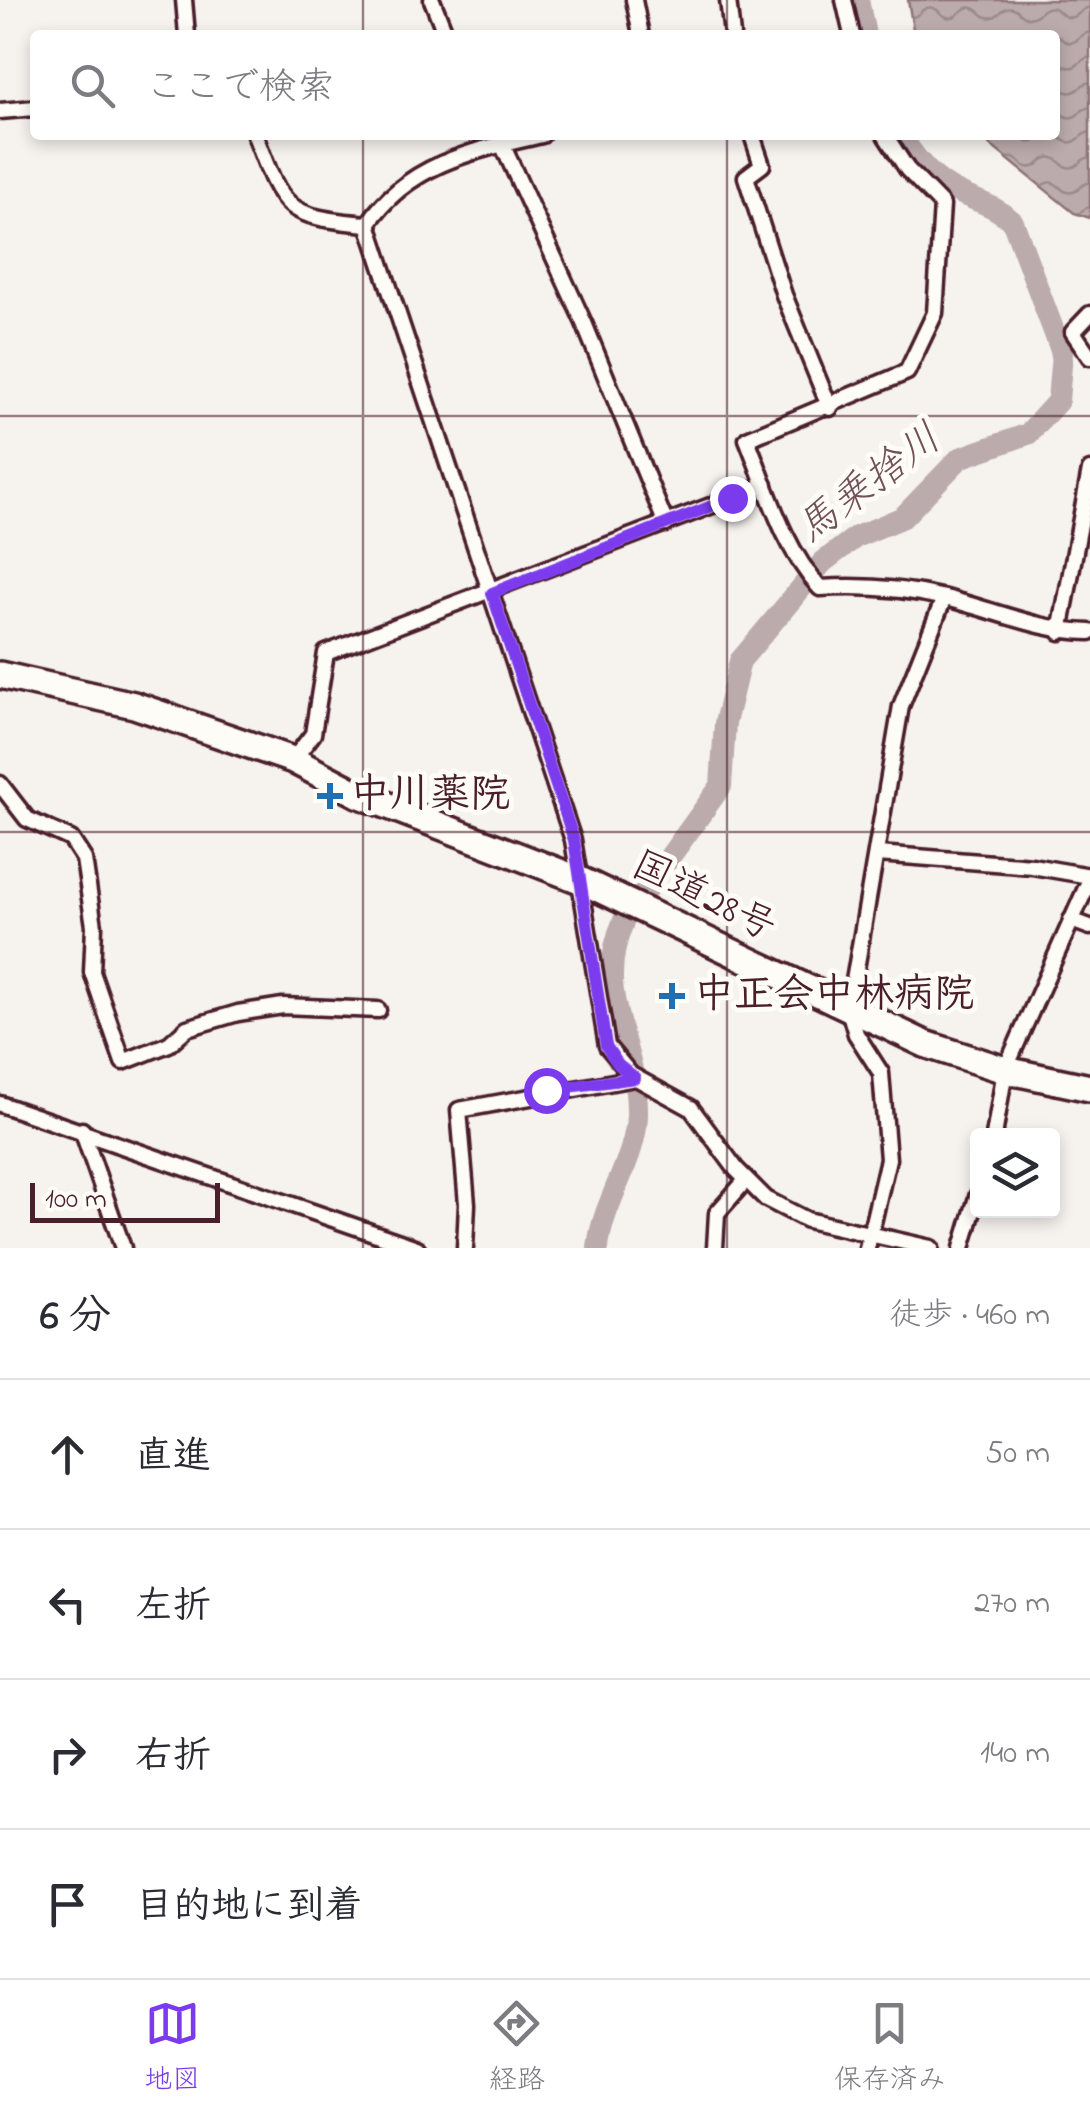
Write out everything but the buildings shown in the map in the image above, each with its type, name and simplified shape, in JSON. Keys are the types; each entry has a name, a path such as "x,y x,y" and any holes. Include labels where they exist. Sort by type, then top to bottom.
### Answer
{"highway":[{"name":"国道28号","path":"0,675 134,705 293,760 358,794 580,880 925,1044 1005,1070 1090,1088"}],"street":[{"path":"184,0 187,30"},
{"path":"432,0 444,30"},
{"path":"634,0 640,30"},
{"path":"728,0 731,30"},
{"path":"844,0 851,30"},
{"path":"0,111 30,108"},
{"path":"257,140 286,206 305,215 368,224"},
{"path":"754,140 762,165 746,177 784,294 830,408"},
{"path":"887,140 907,169 942,204 936,313 908,372 844,397 830,408 747,439 765,485 802,568 820,588 874,585 944,598 1060,632 1090,632"},
{"path":"368,224 391,196 421,172 496,142 584,323 666,524"},
{"path":"368,224 568,823 606,1046 618,1064 635,1078 691,1108 746,1180 766,1199 806,1220 870,1242 931,1248"},
{"path":"1090,314 1073,332 1090,357"},
{"path":"1060,632 1090,470"},
{"path":"293,760 313,734 326,653 492,593 765,485"},
{"path":"870,1242 888,1159 881,1073 856,1034 849,1010 901,706 944,598"},
{"path":"0,784 27,819 71,840 84,860 93,913 92,972 123,1062 169,1044 187,1028 238,1013 283,1006 378,1010"},
{"path":"878,854 1032,866 1090,878 1005,1070 995,1128"},
{"path":"1071,920 1090,927"},
{"path":"465,1248 468,1204 458,1110 635,1078"},
{"path":"0,1104 399,1246 418,1248"},
{"path":"82,1130 123,1248"},
{"path":"715,1248 716,1212 746,1180"},
{"path":"962,1248 971,1218"}],"water":[{"path":"908,0 1090,0 1090,218 1074,213 984,140 1060,140 1060,30 913,30"}],"waterway":[{"name":"馬乗捨川","path":"858,0 864,30"},
{"name":"馬乗捨川","path":"640,898 721,786 725,723 740,661 823,562 856,537 903,517 960,458 1028,434 1058,401 1062,353 1013,222 998,210 942,183 904,140"},
{"name":"馬乗捨川","path":"598,1248 606,1214 631,1149 637,1115 636,1090 618,1020 612,973 624,920"}],"place":[{"name":"中川薬院","path":"330,796"},
{"name":"中正会中林病院","path":"672,996"}],"route":[{"path":"546,1090 635,1078 618,1064 606,1046 574,840 492,593 732,498"}]}
